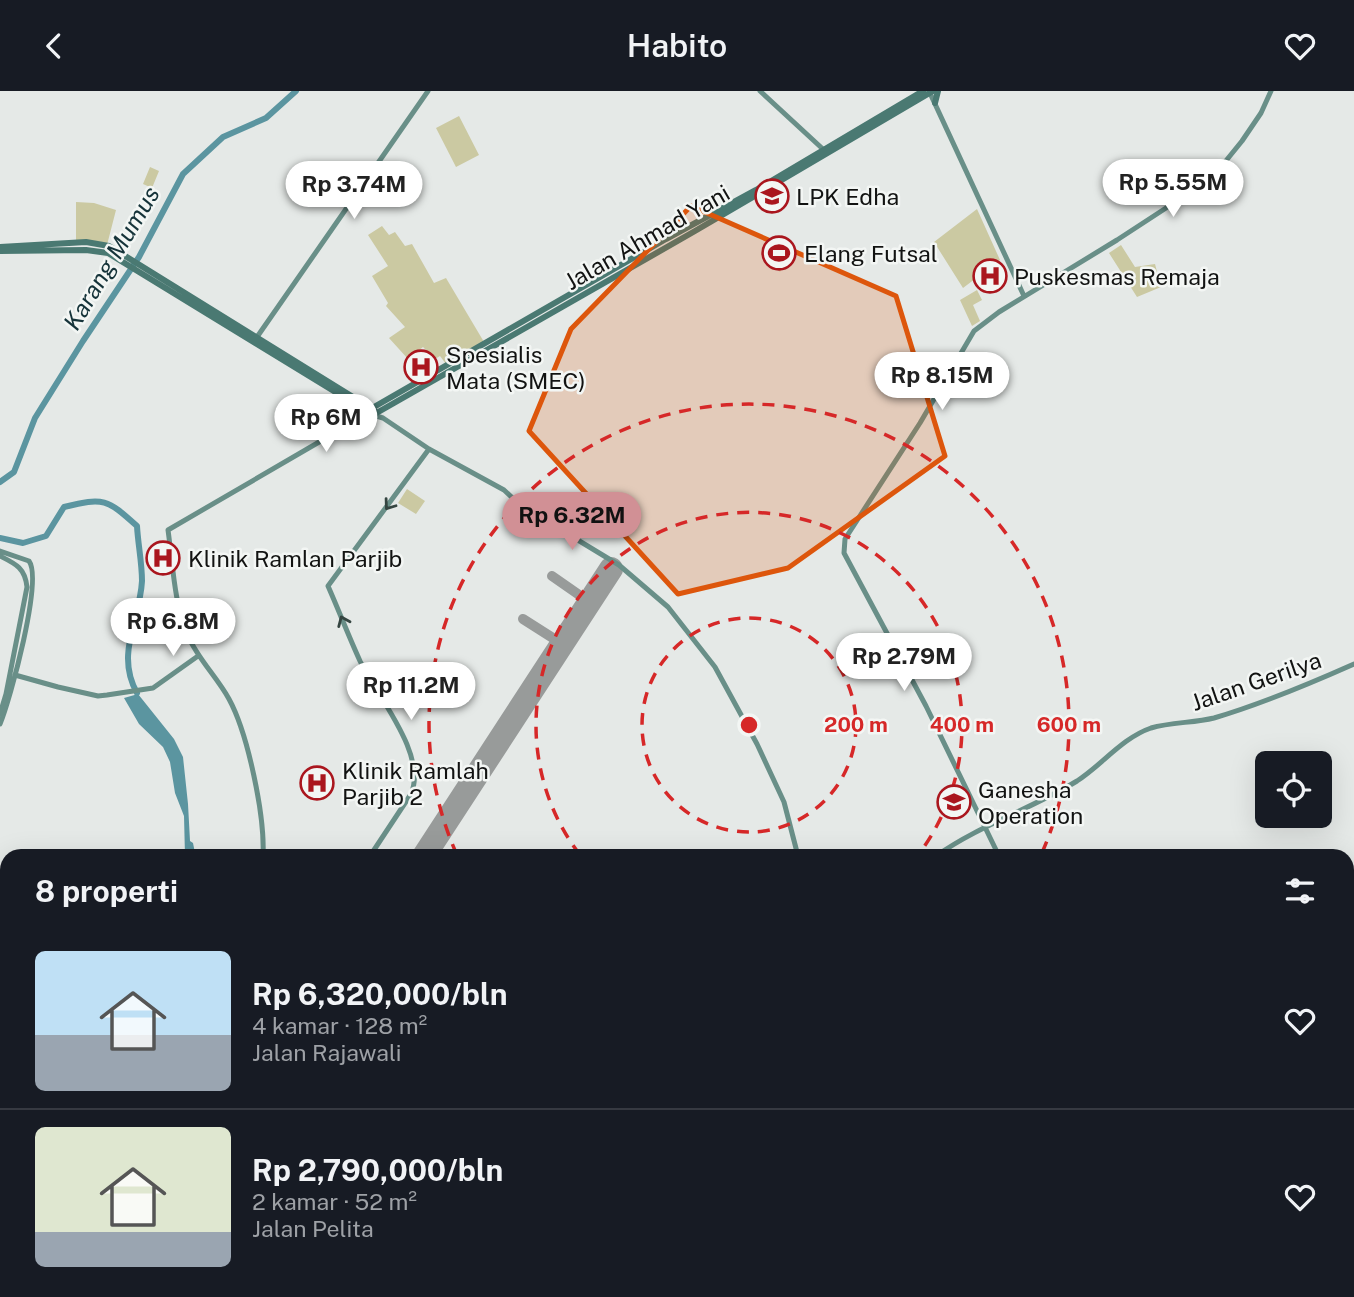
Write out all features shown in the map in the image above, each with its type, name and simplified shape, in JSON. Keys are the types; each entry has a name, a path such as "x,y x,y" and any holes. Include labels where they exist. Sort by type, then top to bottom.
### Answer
{"main road":[{"path":"930,91 935,103"},
{"name":"Jalan Ahmad Yani","path":"374,413 657,244 694,229 930,91"},
{"path":"0,249 86,246 129,260 374,413"},
{"path":"142,268 257,337 353,404 374,413"},
{"path":"353,404 355,423"}],"street":[{"path":"257,337 428,91"},
{"path":"760,91 825,151"},
{"path":"996,849 926,706 844,552 846,536 979,326 1212,178 1261,113 1270,91"},
{"path":"935,103 1024,296"},
{"path":"263,849 260,810 238,721 228,697 198,656 187,635 168,530 374,413 429,449 504,490 512,500 633,575 677,617 715,667 775,783 788,815 796,849"},
{"path":"375,849 411,795 414,770 400,730 360,661 328,586 429,449"},
{"path":"0,551 27,560 33,568 32,597 15,675 0,714"},
{"path":"0,556 20,567 26,576 26,601 0,724"},
{"path":"15,675 71,690 107,695 146,691 198,656"},
{"name":"Jalan Gerilya","path":"947,849 985,825 1064,789 1148,730 1234,712 1354,664"}],"highlighted area":[{"path":"691,206 896,296 945,456 788,568 678,594 529,431 571,329"}],"shaded area":[{"path":"459,116 479,155 456,167 436,128"},
{"path":"150,167 159,171 152,188 143,184"},
{"path":"76,202 94,203 116,210 107,245 76,243"},
{"path":"977,209 1000,260 963,288 934,242"},
{"path":"382,226 389,235 395,232 405,246 412,244 434,283 446,278 484,342 446,364 440,356 435,359 423,347 408,359 389,338 405,327 386,306 388,303 372,276 388,266 368,235"},
{"name":"Elang Futsal","path":"782,235 790,252 780,272 767,254 775,239"},
{"path":"1121,245 1135,267 1155,264 1161,287 1137,297 1109,253"},
{"path":"977,290 982,300 973,305 980,321 972,326 960,300"},
{"path":"407,489 425,501 416,514 398,503"}],"water":[{"path":"138,694 174,739 183,757 190,841 194,849 185,849 184,816 175,793 170,762 163,747 139,724 124,698"}],"waterway":[{"name":"Karang Mumus","path":"0,482 14,472 35,418 139,257 183,174 223,137 266,118 296,91"},
{"name":"Karang Mumus","path":"0,538 23,543 46,536 64,507 97,501 111,505 137,526 142,581 128,651 128,665 137,693"}],"taxiway":[{"path":"552,576 585,599 588,607"},
{"path":"523,619 556,640 569,635"}],"runway":[{"path":"429,849 611,569"}],"place":[{"name":"LPK Edha","path":"772,196"},
{"name":"Elang Futsal","path":"779,253"},
{"name":"Puskesmas Remaja","path":"990,276"},
{"name":"Spesialis Mata (SMEC)","path":"421,367"},
{"name":"Klinik Ramlan Parjib","path":"163,558"},
{"name":"Klinik Ramlah Parjib 2","path":"317,783"},
{"name":"Ganesha Operation","path":"954,802"}]}
